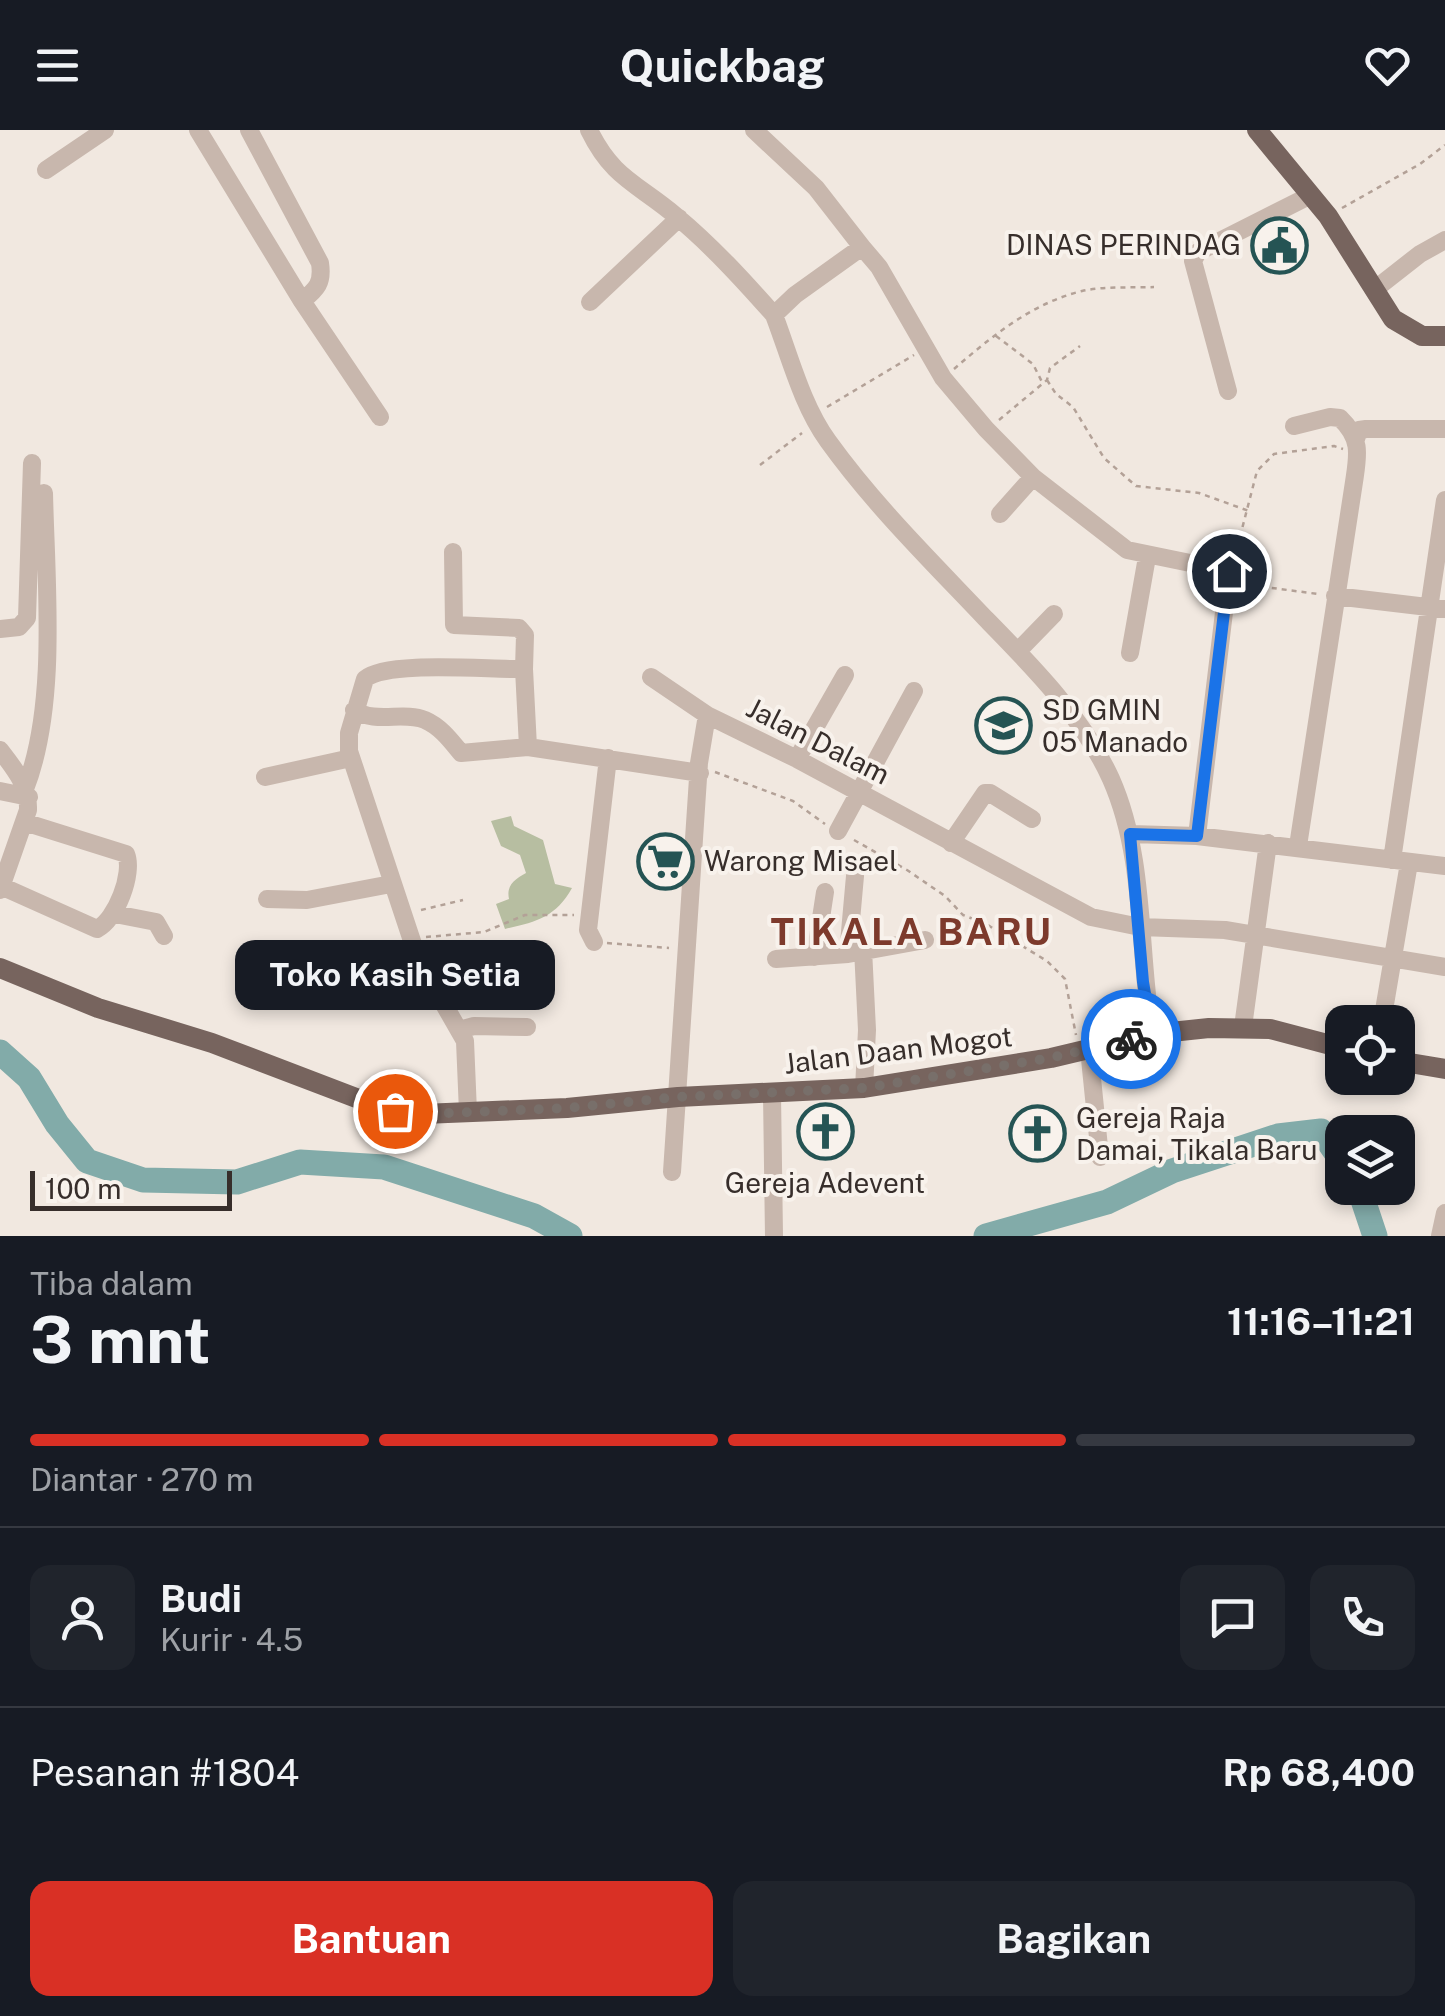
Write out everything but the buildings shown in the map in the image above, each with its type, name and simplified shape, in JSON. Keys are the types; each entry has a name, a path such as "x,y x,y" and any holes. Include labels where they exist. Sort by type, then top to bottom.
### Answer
{"main road":[{"path":"1256,130 1328,216 1392,320 1422,336 1445,336"},
{"name":"Jalan Daan Mogot","path":"0,968 98,1008 212,1043 372,1104 423,1114 864,1088 1083,1050 1152,1034 1243,1027 1294,1033 1325,1043"},
{"path":"1415,1064 1445,1070"}],"street":[{"path":"46,170 105,130"},
{"path":"198,130 302,301 380,417"},
{"path":"250,130 320,263 319,286 302,301"},
{"path":"589,130 620,176 679,218 732,268 774,316 815,420 870,493 1060,700 1099,756 1130,834 1143,982 1152,1034"},
{"path":"754,130 825,198 889,283 944,378 1033,477 1127,550 1229,577 1197,836"},
{"path":"1228,391 1193,261 1198,252 1311,196"},
{"path":"590,302 679,218"},
{"path":"1374,290 1445,240"},
{"path":"774,316 795,295 862,247"},
{"path":"1294,426 1340,418 1357,447"},
{"path":"1298,846 1359,430 1445,429"},
{"path":"0,628 18,626 27,618 32,463"},
{"path":"1000,514 1033,477"},
{"path":"24,822 126,854 129,860 115,914 108,924 97,929 2,879 24,822 37,758 47,648 44,494"},
{"path":"1385,1005 1436,608 1445,500"},
{"path":"453,552 454,625 519,628 526,634 528,747"},
{"path":"1130,652 1147,556"},
{"path":"1334,596 1436,608"},
{"path":"1018,652 1054,614"},
{"path":"468,1112 466,1047 418,959 401,915 348,738 365,679 372,674 411,668 524,669"},
{"path":"797,759 845,675"},
{"path":"651,677 706,715"},
{"path":"838,831 914,691"},
{"path":"354,710 371,716 424,719 446,734 461,753 528,747 699,768"},
{"name":"Jalan Dalam","path":"672,1172 699,768 706,715 797,759 1090,917 1140,926 1225,930 1445,967"},
{"path":"0,750 27,793"},
{"path":"265,777 352,758"},
{"path":"594,942 588,930 608,758"},
{"path":"0,791 27,793"},
{"path":"951,843 984,794 990,793 1032,819"},
{"path":"1130,834 1268,842 1445,866"},
{"path":"1243,1027 1268,842"},
{"path":"855,876 855,952 867,1030 864,1088"},
{"path":"267,899 307,900 391,884"},
{"path":"815,957 826,892"},
{"path":"115,914 156,922 164,936"},
{"path":"776,959 855,952 925,940"},
{"path":"362,983 404,970 418,959"},
{"path":"459,1030 474,1026 527,1028"},
{"path":"1083,1050 1100,1157"},
{"path":"772,1094 774,1236"},
{"path":"1440,1236 1445,1213"}],"path":[{"path":"1328,216 1420,164 1445,145"},
{"path":"944,378 994,335 1033,310 1083,291 1154,287"},
{"path":"994,335 1033,364 1056,394 1074,406 1104,458 1136,486 1199,493 1249,511"},
{"path":"986,428 1045,382 1050,368 1080,346"},
{"path":"760,466 815,420 924,349"},
{"path":"1334,596 1229,577 1257,471 1274,454 1357,447"},
{"path":"699,768 793,801 907,870 945,896 964,915 1047,961 1065,979 1083,1050"},
{"path":"695,850 786,862"},
{"path":"401,915 464,900"},
{"path":"410,938 484,932 525,915 591,915"},
{"path":"594,942 686,950"},
{"path":"428,979 485,972"}],"green space":[{"path":"511,816 514,826 543,840 555,884 572,888 559,906 544,917 505,929 496,904 509,899 512,883 526,873 520,855 501,846 491,821"}],"waterway":[{"path":"0,1052 29,1078 57,1124 87,1161 143,1180 237,1182 300,1162 384,1167 534,1216 570,1236"},
{"path":"986,1236 1107,1202 1172,1171 1278,1136 1321,1131 1325,1137"},
{"path":"1365,1205 1375,1236"}],"way so far":[{"path":"395,1111 423,1114 567,1108 678,1097 864,1088 1050,1058 1131,1039"}],"place":[{"name":"DINAS PERINDAG","path":"1280,245"},
{"name":"SD GMIN 05 Manado","path":"1003,726"},
{"name":"Warong Misael","path":"665,861"},
{"name":"Toko Kasih Setia","path":"395,1111"},
{"name":"Gereja Adevent","path":"825,1132"},
{"name":"Gereja Raja Damai, Tikala Baru","path":"1037,1134"}],"district":[{"name":"TIKALA BARU","path":"912,932"}],"route":[{"path":"1131,1039 1152,1034 1143,982 1130,834 1197,836 1229,571"}]}
